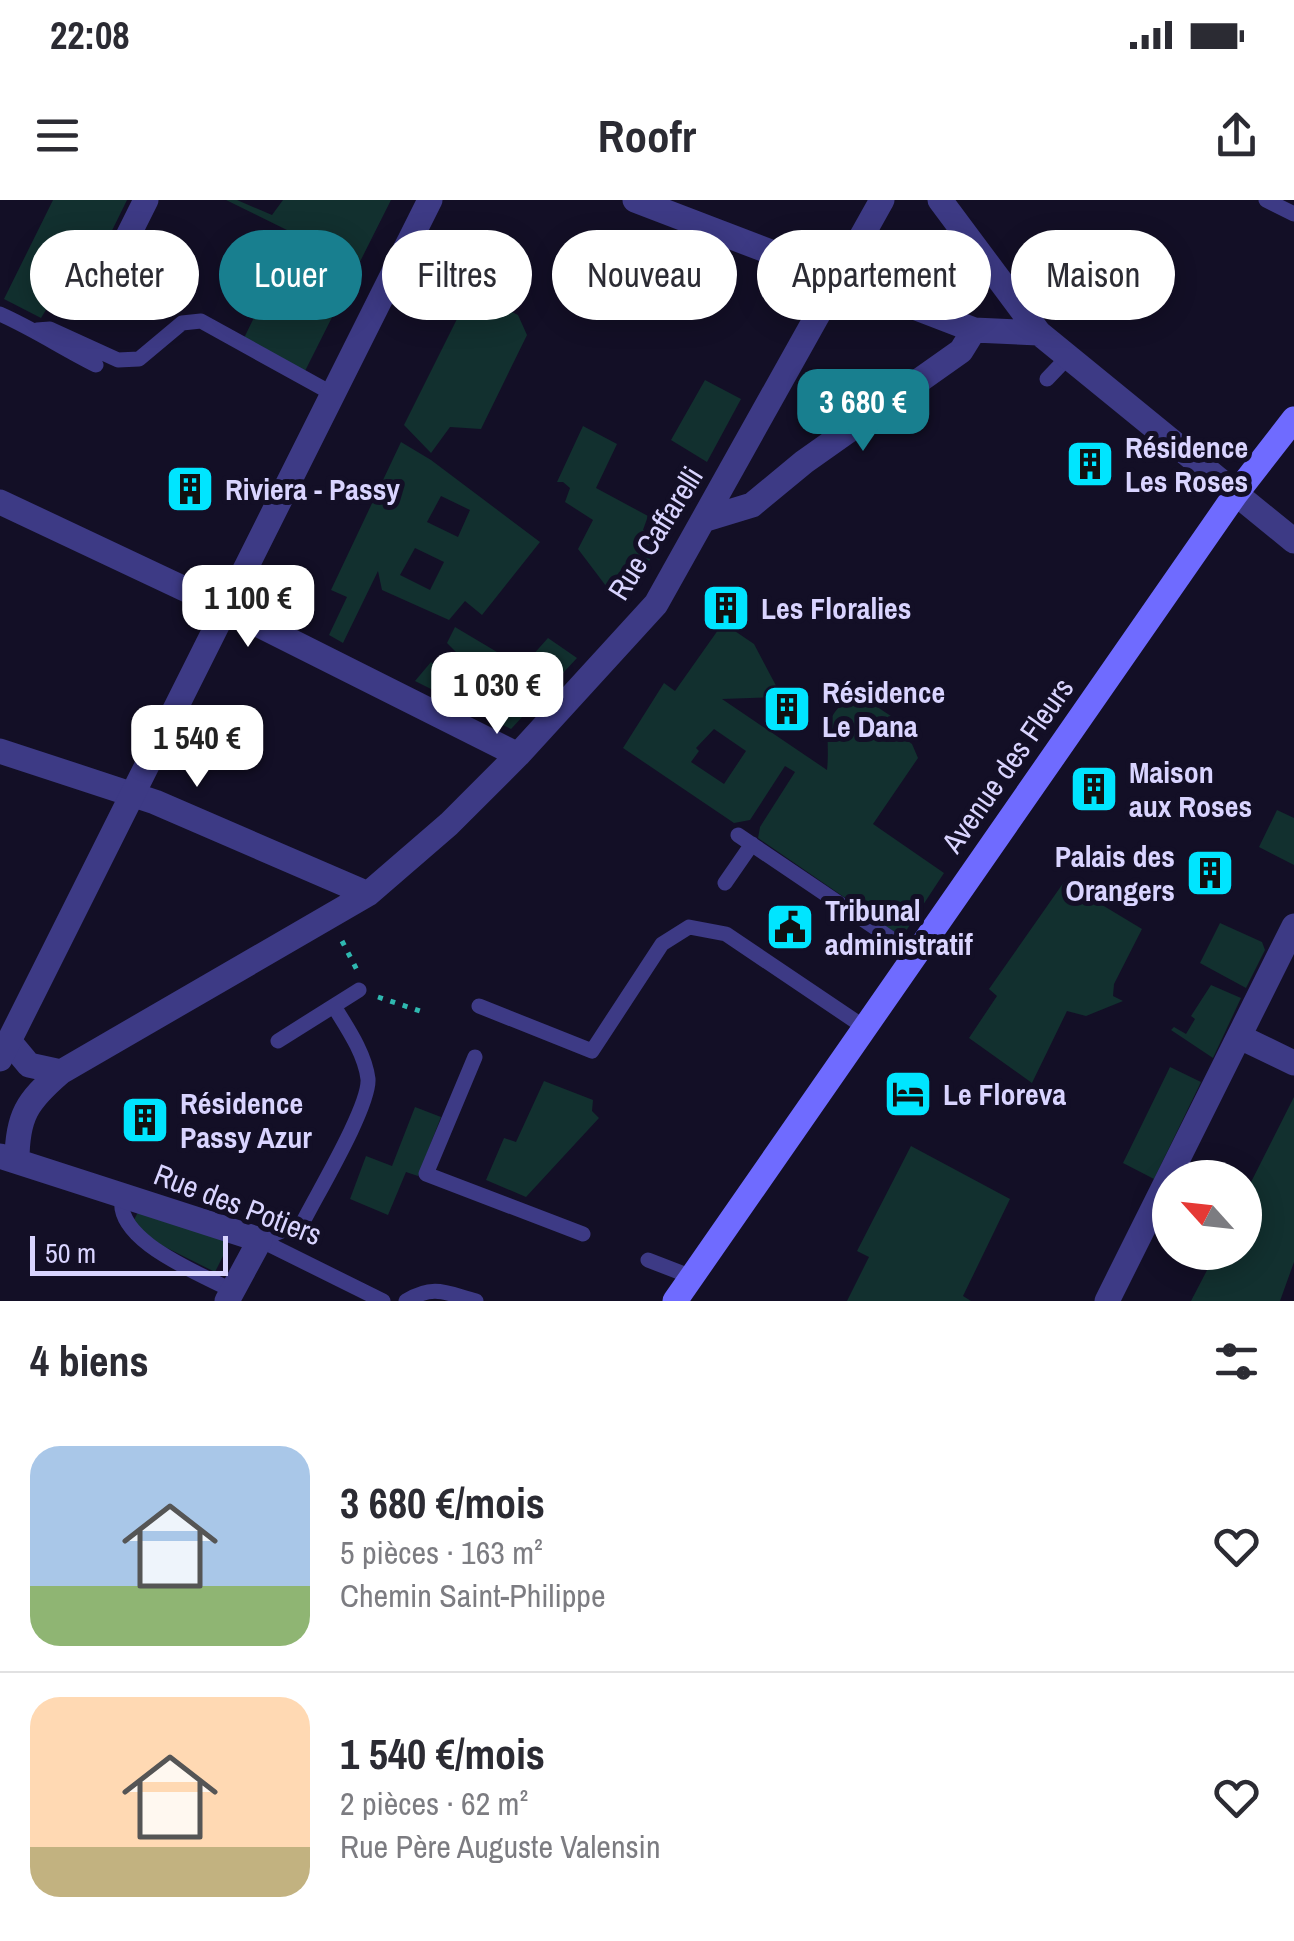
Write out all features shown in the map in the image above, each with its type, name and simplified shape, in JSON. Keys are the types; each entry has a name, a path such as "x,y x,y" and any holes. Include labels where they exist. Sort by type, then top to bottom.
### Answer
{"main road":[{"name":"Avenue des Fleurs","path":"676,1301 1235,495 1294,419"}],"street":[{"path":"132,230 146,200"},
{"path":"61,1072 29,1066 5,1050 430,200"},
{"path":"635,200 757,247"},
{"name":"Rue Caffarelli","path":"865,230 882,200"},
{"path":"940,200 1039,332 1294,540"},
{"name":"Rue Caffarelli","path":"8,1159 24,1110 38,1091 61,1072 368,894 449,824 518,755 656,604 814,320"},
{"path":"948,320 974,330 1039,332"},
{"path":"706,518 752,505 804,462 961,351 974,330"},
{"path":"0,502 225,608 518,755"},
{"path":"0,752 132,793 368,894"},
{"path":"1107,1301 1294,926"},
{"path":"1240,1037 1294,1063"},
{"name":"Rue des Potiers","path":"8,1159 260,1240"},
{"path":"229,1295 260,1240"}],"lane":[{"path":"1266,200 1294,214"},
{"path":"0,314 37,330 50,329 130,362 182,323 200,321 333,394"},
{"path":"37,330 44,340 96,365"},
{"path":"1047,379 1068,357"},
{"path":"725,883 745,840 914,954"},
{"path":"478,1006 592,1051 662,944 690,927 726,934 864,1027"},
{"path":"278,1041 336,1008 359,982"},
{"path":"260,1240 303,1222 354,1122 368,1082 358,1046 336,1008"},
{"path":"475,1057 426,1174 583,1234"},
{"name":"Rue des Potiers","path":"123,1196 119,1208 125,1224 152,1247 229,1295"},
{"name":"Rue des Potiers","path":"260,1240 383,1301"},
{"path":"648,1260 692,1277"},
{"path":"406,1301 422,1291 439,1291 476,1301"}],"path":[{"path":"342,941 359,982 426,1013"}],"green space":[{"path":"53,200 127,200 112,230 38,230"},
{"path":"226,200 237,200 272,215 283,200 391,200 362,258 362,230 287,230"},
{"path":"30,246 30,312 4,299"},
{"path":"253,320 331,320 305,371 244,338"},
{"path":"456,320 520,320 527,335 481,429 450,427 431,453 404,425"},
{"path":"705,380 741,399 707,462 671,440"},
{"path":"583,426 617,444 596,488 648,516 643,530 660,542 634,588 619,577 609,590 578,549 593,520 565,502 570,488 557,482"},
{"path":"401,442 540,542 482,615 465,601 449,620 382,590 378,571 343,643 329,635 347,597 331,590","holes":["441,496 470,510 458,537 427,522","415,548 444,562 430,590 400,575"]},
{"path":"723,623 754,644 782,697 722,699 827,770 831,719 856,693 900,722 894,731 912,744 918,758 873,824 944,873 902,937 758,838 760,827 795,772 785,766 750,820 734,823 623,748 664,683 675,691","holes":["714,729 746,751 724,784 691,762 699,751 696,748"]},
{"path":"455,627 522,667 548,638 577,658 511,729 415,681 431,662 443,672 458,654 447,643","holes":["481,653 515,682 490,710 456,683"]},
{"path":"1277,810 1294,818 1294,865 1259,847"},
{"path":"1064,882 1142,929 1114,984 1113,996 1123,1001 1086,1016 1067,1011 1032,1083 969,1038 997,996 989,989"},
{"path":"1220,923 1262,942 1265,950 1246,988 1200,963"},
{"path":"1211,985 1241,998 1213,1058 1171,1030 1174,1027 1186,1034 1195,1019 1191,1016"},
{"path":"1170,1067 1201,1082 1163,1160 1152,1160 1152,1178 1123,1163"},
{"path":"544,1081 593,1100 592,1111 599,1118 526,1197 486,1180 504,1138 516,1142"},
{"path":"1294,1097 1294,1262 1280,1301 1191,1301 1207,1270 1262,1270 1262,1160"},
{"path":"415,1107 441,1117 418,1176 406,1172 388,1215 350,1199 366,1156 392,1166"},
{"path":"911,1146 1010,1199 963,1296 971,1301 847,1301 869,1257 857,1251"},
{"path":"140,1208 221,1232 228,1246 215,1272 157,1243 132,1224"}],"place":[{"name":"Résidence Les Roses","path":"1090,464"},
{"name":"Riviera - Passy","path":"190,489"},
{"name":"Les Floralies","path":"726,608"},
{"name":"Résidence Le Dana","path":"787,709"},
{"name":"Maison aux Roses","path":"1094,789"},
{"name":"Palais des Orangers","path":"1210,873"},
{"name":"Tribunal administratif","path":"790,927"},
{"name":"Le Floreva","path":"908,1094"},
{"name":"Résidence Passy Azur","path":"145,1120"}]}
